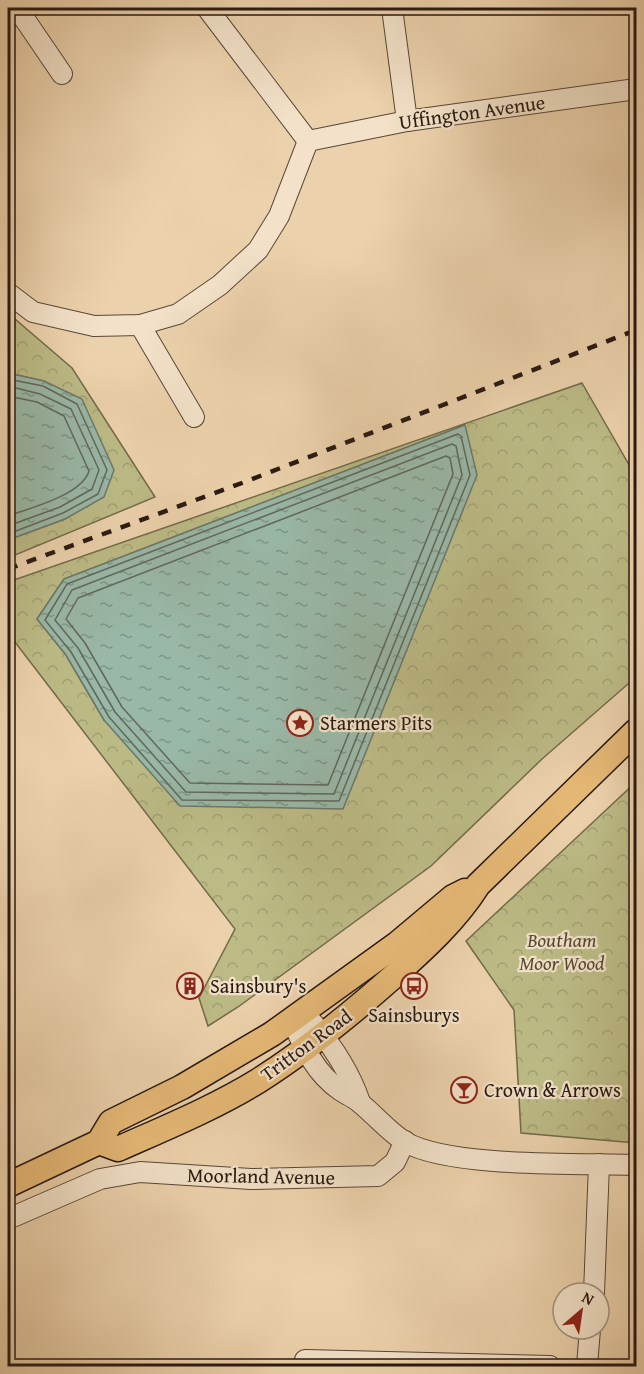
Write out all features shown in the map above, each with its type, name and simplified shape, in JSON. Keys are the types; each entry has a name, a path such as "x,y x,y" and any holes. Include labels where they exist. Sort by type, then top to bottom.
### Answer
{"main road":[{"name":"Tritton Road","path":"99,1142 118,1149 171,1126 256,1082 324,1036 433,939 464,908 478,885 636,731"},
{"name":"Tritton Road","path":"8,1185 99,1142 111,1122 158,1093 206,1075 298,1017 397,944 453,897 478,885"},
{"path":"158,1093 190,1101 227,1081 256,1082"}],"street":[{"path":"17,8 62,74"},
{"path":"8,293 33,312 94,326 141,325 178,314 220,285 258,250 279,216 308,141 207,8"},
{"path":"392,8 407,121"},
{"name":"Uffington Avenue","path":"308,141 407,121 636,89"},
{"path":"141,325 194,417"},
{"path":"298,1017 324,1036 353,1081 360,1102"},
{"path":"298,1017 305,1050 324,1077 340,1091 360,1102 378,1121 405,1141 445,1155 636,1165"},
{"name":"Moorland Avenue","path":"8,1219 100,1179 140,1172 251,1179 378,1176 395,1162 405,1141"},
{"path":"594,1281 599,1164"},
{"path":"587,1366 589,1341"},
{"path":"305,1360 550,1366"}],"green space":[{"path":"8,313 72,368 155,497 8,558 8,540 65,519 44,381 8,373"},
{"path":"582,383 636,477 636,677 542,759 431,866 238,1007 208,1026 199,998 235,929 8,633 8,582","holes":["465,425 104,720 66,655 37,619 64,579"]},
{"name":"Boutham Moor Wood","path":"636,782 636,1143 521,1133 514,1010 466,941"}],"water":[{"path":"8,373 44,381 82,399 114,470 104,497 65,519 8,540"},
{"path":"465,425 477,475 343,809 180,806 104,720 66,655 37,619 64,579"}],"railway":[{"path":"8,569 242,483 636,330"}],"place":[{"name":"Starmers Pits","path":"300,723"},
{"name":"Sainsbury's","path":"190,986"},
{"name":"Sainsburys","path":"414,986"},
{"name":"Crown & Arrows","path":"464,1090"}]}
